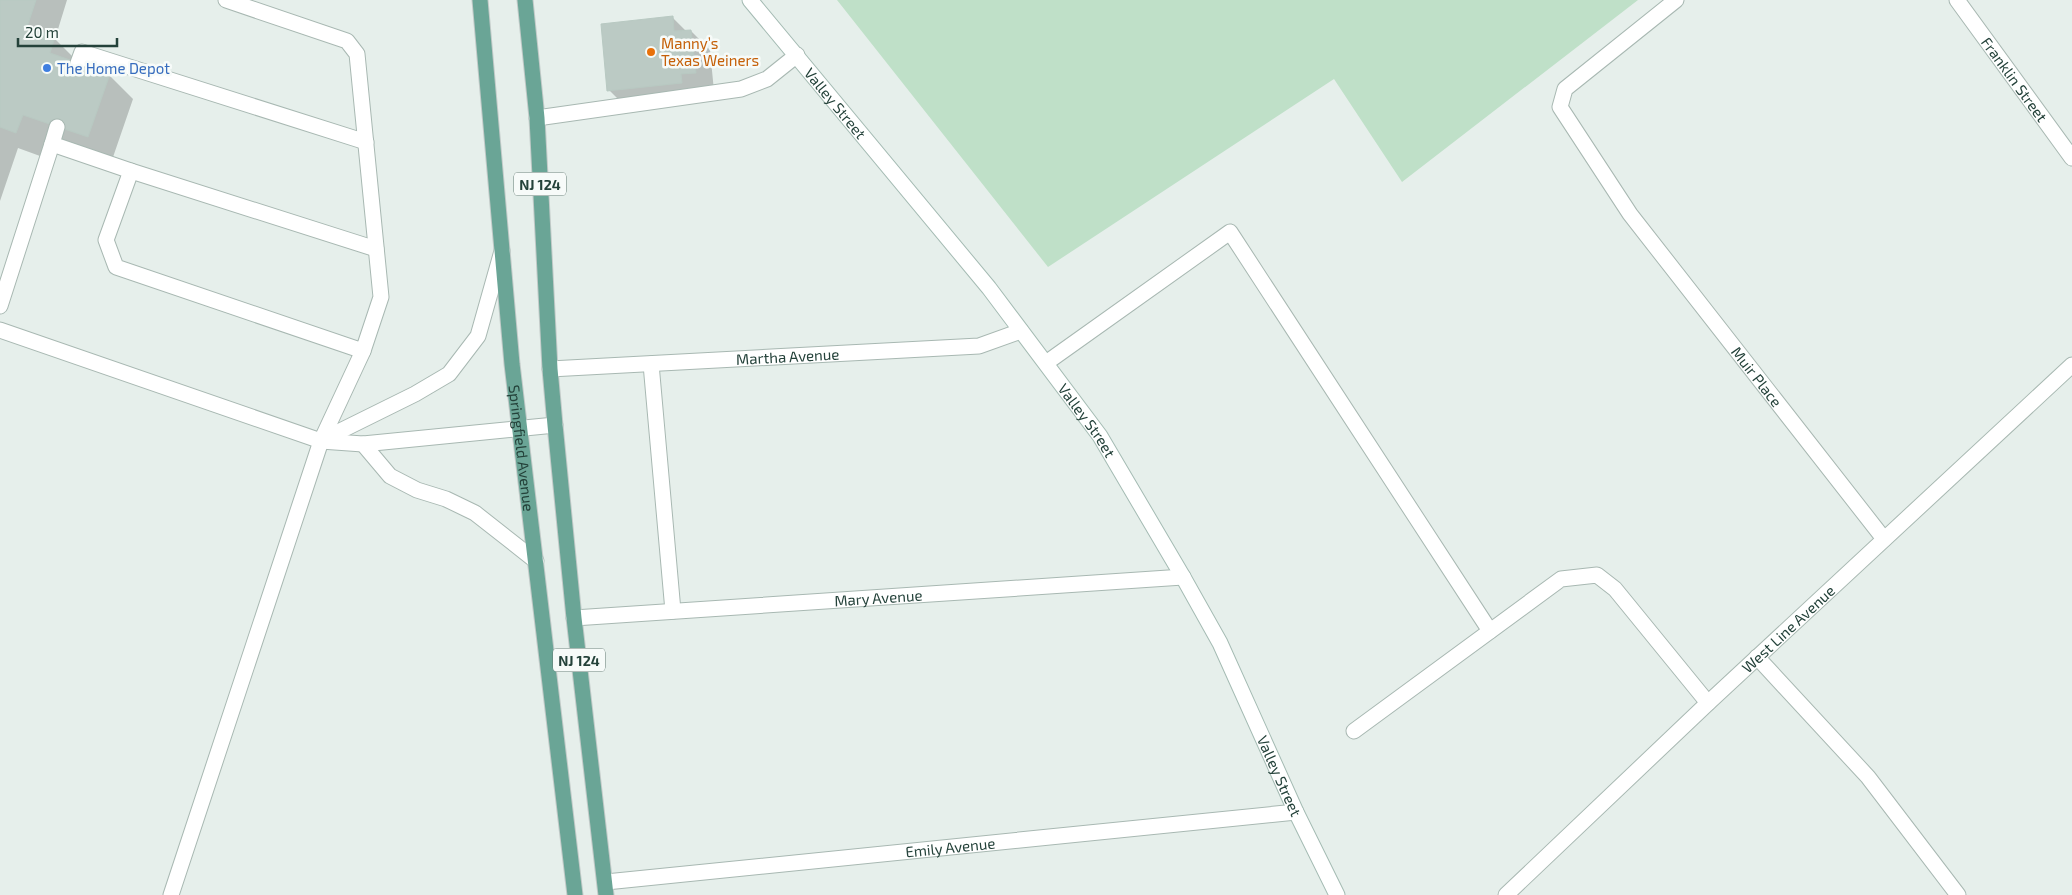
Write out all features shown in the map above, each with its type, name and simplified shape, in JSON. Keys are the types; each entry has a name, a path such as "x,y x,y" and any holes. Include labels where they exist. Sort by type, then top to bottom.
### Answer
{"main road":[{"name":"Springfield Avenue","path":"480,0 512,364 575,895"},
{"name":"NJ 124","path":"525,0 536,118 550,369 555,425 574,618 606,888"}],"street":[{"path":"171,895 321,441 363,352 381,297 358,54 347,41 226,0"},
{"name":"Valley Street","path":"750,0 989,288 1100,436 1220,644 1296,812 1337,895"},
{"name":"Muir Place","path":"1676,0 1565,89 1560,107 1630,214 1884,539"},
{"name":"Franklin Street","path":"1957,0 2072,158"},
{"path":"78,63 82,52 366,142"},
{"path":"536,118 741,89 767,79 797,55"},
{"path":"0,306 57,127"},
{"path":"52,144 376,249"},
{"path":"131,171 106,240 116,267 363,352"},
{"path":"1046,363 1230,232 1490,631"},
{"path":"321,441 415,394 449,374 478,336 502,249"},
{"path":"0,330 321,441 363,444 555,425"},
{"name":"Martha Avenue","path":"550,369 979,346 1021,331"},
{"path":"651,364 673,611"},
{"name":"West Line Avenue","path":"1506,895 1708,703 2072,365"},
{"path":"363,444 390,476 417,490 446,498 475,513 536,562"},
{"path":"1354,731 1561,579 1597,575 1615,589 1708,703"},
{"name":"Mary Avenue","path":"574,618 1183,577"},
{"path":"1758,658 1868,777 1958,895"},
{"name":"Emily Avenue","path":"606,888 1296,812"}],"green space":[{"path":"837,0 1638,0 1402,182 1334,79 1048,267"}],"building":[{"name":"The Home Depot","path":"0,0 36,0 27,27 55,37 50,53 110,74 88,137 23,115 16,133 0,127"},
{"path":"673,16 674,31 691,30 696,73 681,74 682,83 607,91 601,24"}],"place":[{"name":"Manny’s Texas Weiners","path":"651,52"},
{"name":"The Home Depot","path":"47,68"}]}
